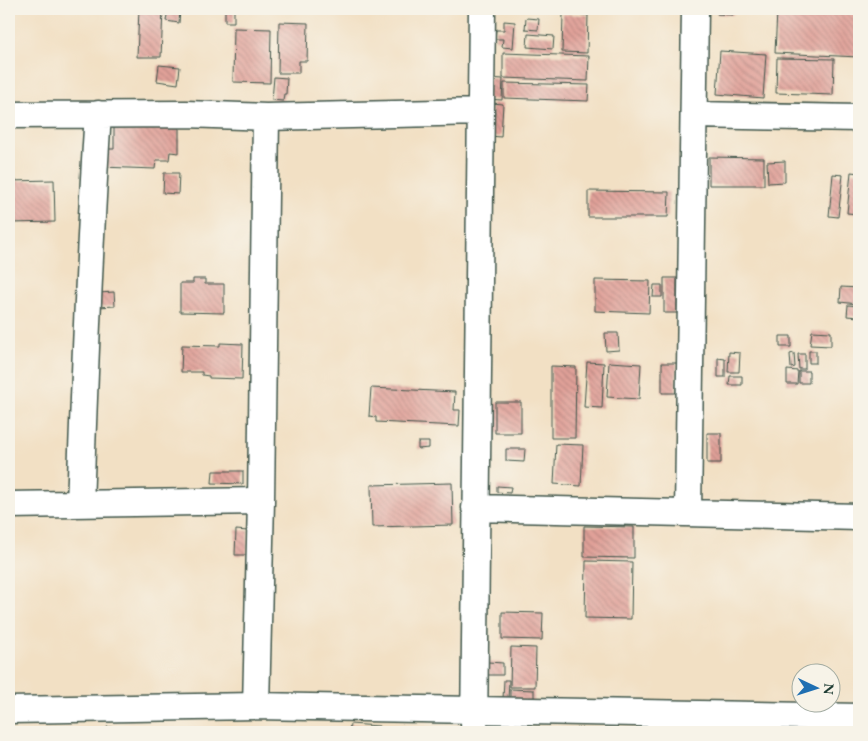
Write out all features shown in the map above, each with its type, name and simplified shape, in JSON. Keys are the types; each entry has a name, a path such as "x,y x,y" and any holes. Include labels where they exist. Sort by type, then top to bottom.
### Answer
{"street":[{"path":"474,721 482,9"},
{"path":"688,513 695,9"},
{"path":"9,115 186,114 266,117 481,112"},
{"path":"80,504 90,287 91,217 98,114"},
{"path":"694,115 859,118"},
{"path":"256,706 261,501 266,117"},
{"path":"9,505 261,501"},
{"path":"475,508 859,517"},
{"path":"9,710 256,706 474,721 687,723 859,717"}],"building":[{"path":"139,9 163,9 161,57 137,57"},
{"path":"168,9 180,9 179,23 166,21"},
{"path":"225,9 234,9 234,22 225,22"},
{"path":"718,9 734,9 733,15 717,14"},
{"path":"777,11 859,14 859,57 775,53"},
{"path":"563,14 588,15 587,53 562,52"},
{"path":"526,18 539,19 538,30 525,29"},
{"path":"504,21 515,22 513,48 502,47 503,39 495,39 496,30 504,30"},
{"path":"279,22 308,23 307,61 299,61 299,73 278,73"},
{"path":"234,28 271,29 270,83 233,82"},
{"path":"528,34 554,36 553,49 527,47"},
{"path":"720,51 766,54 763,98 717,94"},
{"path":"503,53 589,56 588,81 503,78"},
{"path":"777,58 834,59 833,95 776,93"},
{"path":"159,65 180,67 178,84 157,81"},
{"path":"274,77 287,78 286,94 284,94 283,101 272,100"},
{"path":"489,78 503,79 502,100 487,99"},
{"path":"504,83 589,85 588,101 504,98"},
{"path":"492,103 503,104 501,137 490,136"},
{"path":"114,123 179,125 179,153 170,152 169,160 156,160 155,169 101,167 101,149 114,149"},
{"path":"709,157 764,158 764,185 709,185"},
{"path":"785,161 785,182 768,183 767,162"},
{"path":"851,172 859,173 859,214 847,213"},
{"path":"164,173 179,173 178,194 163,193"},
{"path":"833,174 843,175 838,217 829,216"},
{"path":"54,180 55,222 10,223 9,181"},
{"path":"588,191 669,192 668,217 588,217"},
{"path":"664,278 677,278 677,313 664,313"},
{"path":"193,279 205,279 205,284 224,284 224,313 180,312 180,283 193,283"},
{"path":"595,280 650,281 649,313 595,311"},
{"path":"654,285 662,285 662,297 653,297"},
{"path":"841,287 859,288 858,304 840,302"},
{"path":"114,292 115,306 99,307 99,293"},
{"path":"848,305 859,306 859,317 847,316"},
{"path":"812,331 831,332 831,346 810,345"},
{"path":"605,333 618,333 619,350 606,351"},
{"path":"780,336 791,336 791,347 780,347"},
{"path":"220,343 243,344 242,379 209,378 209,376 202,375 202,372 181,372 182,345 220,346"},
{"path":"809,351 816,351 816,363 809,363"},
{"path":"729,352 740,353 739,372 728,372"},
{"path":"794,353 795,367 791,368 790,354"},
{"path":"798,354 805,354 805,369 799,369"},
{"path":"718,358 725,359 725,377 718,377"},
{"path":"587,362 604,363 602,408 584,407"},
{"path":"609,362 641,364 639,399 607,397"},
{"path":"662,363 677,363 676,393 662,393"},
{"path":"551,366 576,367 575,438 551,438"},
{"path":"787,370 798,371 797,384 787,384"},
{"path":"799,371 809,371 809,383 799,383"},
{"path":"730,376 742,376 742,385 729,385"},
{"path":"371,388 455,392 454,410 460,410 459,426 376,422 376,417 369,416"},
{"path":"495,402 521,402 521,433 495,433"},
{"path":"707,433 721,433 721,463 707,463"},
{"path":"418,442 429,442 429,448 418,449"},
{"path":"556,444 583,445 581,486 554,484"},
{"path":"506,449 525,449 524,462 506,461"},
{"path":"213,471 243,471 243,484 212,483"},
{"path":"452,483 453,525 372,527 371,485"},
{"path":"497,486 511,487 510,493 497,492"},
{"path":"584,526 634,527 634,558 584,557"},
{"path":"236,530 248,531 247,555 235,555"},
{"path":"586,561 632,562 631,619 585,618"},
{"path":"502,612 543,613 542,640 502,639"},
{"path":"511,647 536,648 535,687 510,687"},
{"path":"488,662 503,663 503,675 488,675"},
{"path":"504,680 509,680 508,699 503,699"},
{"path":"510,689 534,690 534,702 510,701"},
{"path":"350,724 379,726 378,732 349,732"},
{"path":"107,727 160,729 160,732 107,732"}]}
